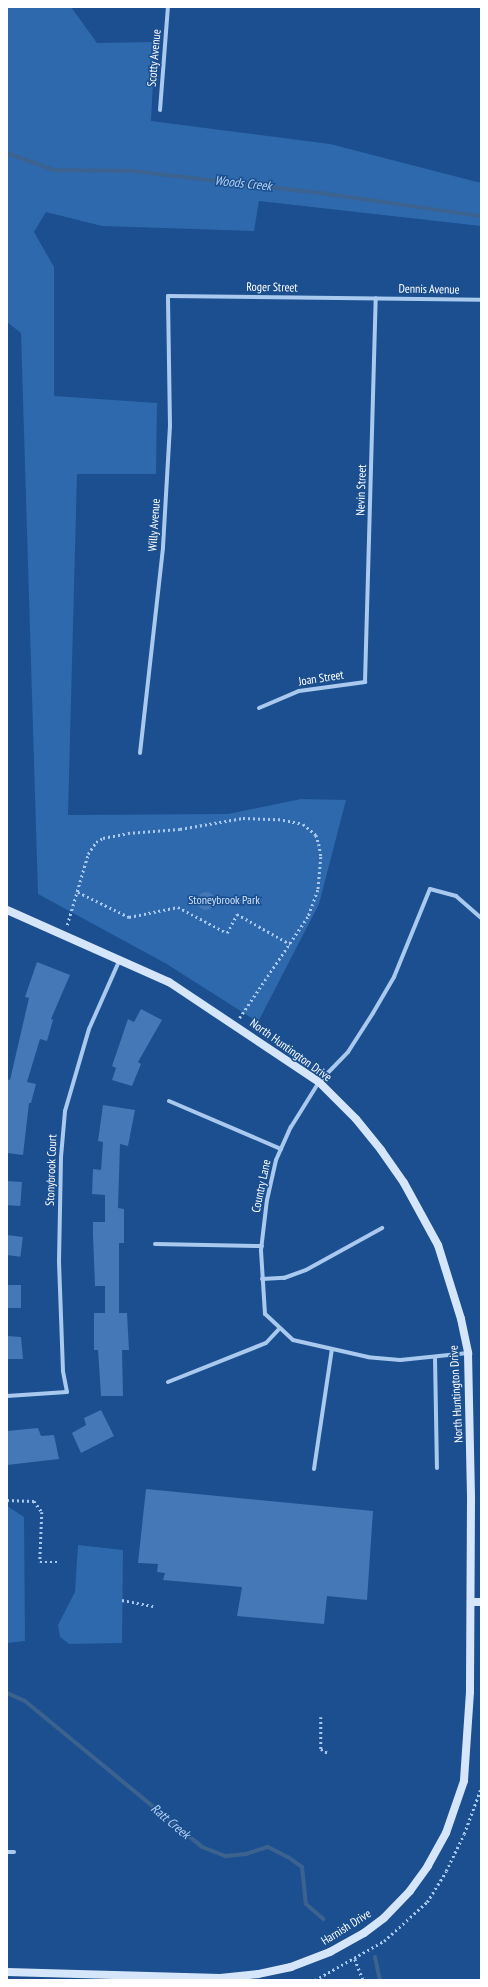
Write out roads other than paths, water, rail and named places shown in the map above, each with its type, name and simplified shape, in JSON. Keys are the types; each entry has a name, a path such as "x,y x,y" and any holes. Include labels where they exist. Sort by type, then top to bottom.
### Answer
{"street":[{"name":"Scotty Avenue","path":"160,110 168,7"},
{"name":"Roger Street","path":"168,296 376,298"},
{"name":"Willy Avenue","path":"140,753 163,547 170,426 168,296"},
{"name":"Dennis Avenue","path":"376,298 481,300"},
{"name":"Nevin Street","path":"365,682 376,298"},
{"name":"Joan Street","path":"259,708 299,691 365,682"},
{"name":"Country Lane","path":"468,1353 400,1360 332,1349 292,1340 265,1314 262,1279 262,1246 267,1200 281,1149 291,1127 319,1082 348,1052 377,1007 394,977 430,889 456,896 481,918"},
{"name":"North Huntington Drive","path":"7,910 64,934 169,982 319,1082 356,1119 404,1183 438,1245 461,1319 468,1353 471,1602"},
{"name":"Stonybrook Court","path":"7,1396 67,1392 63,1371 59,1261 61,1157 65,1111 89,1029 120,959"},
{"path":"169,1101 281,1149"},
{"path":"262,1279 284,1278 306,1270 382,1228"},
{"path":"155,1244 262,1246"},
{"path":"168,1382 266,1342 279,1329"},
{"path":"314,1469 332,1349"},
{"path":"435,1357 437,1468"},
{"path":"471,1602 481,1602"},
{"name":"Harnish Drive","path":"11,1975 220,1979 291,1967 341,1948 384,1918 410,1891 428,1866 446,1833 464,1781 470,1692 471,1602"},
{"path":"7,1852 14,1852"}],"waterway":[{"name":"Woods Creek","path":"7,153 54,170 133,171 321,193 481,216"},
{"name":"Ratt Creek","path":"7,1693 25,1701 202,1847 226,1856 246,1854 268,1847 288,1857 302,1867 306,1904 323,1919"},
{"name":"Ratt Creek","path":"375,1957 380,1980"}],"park label":[{"name":"Stoneybrook Park","path":"224,900"}]}
